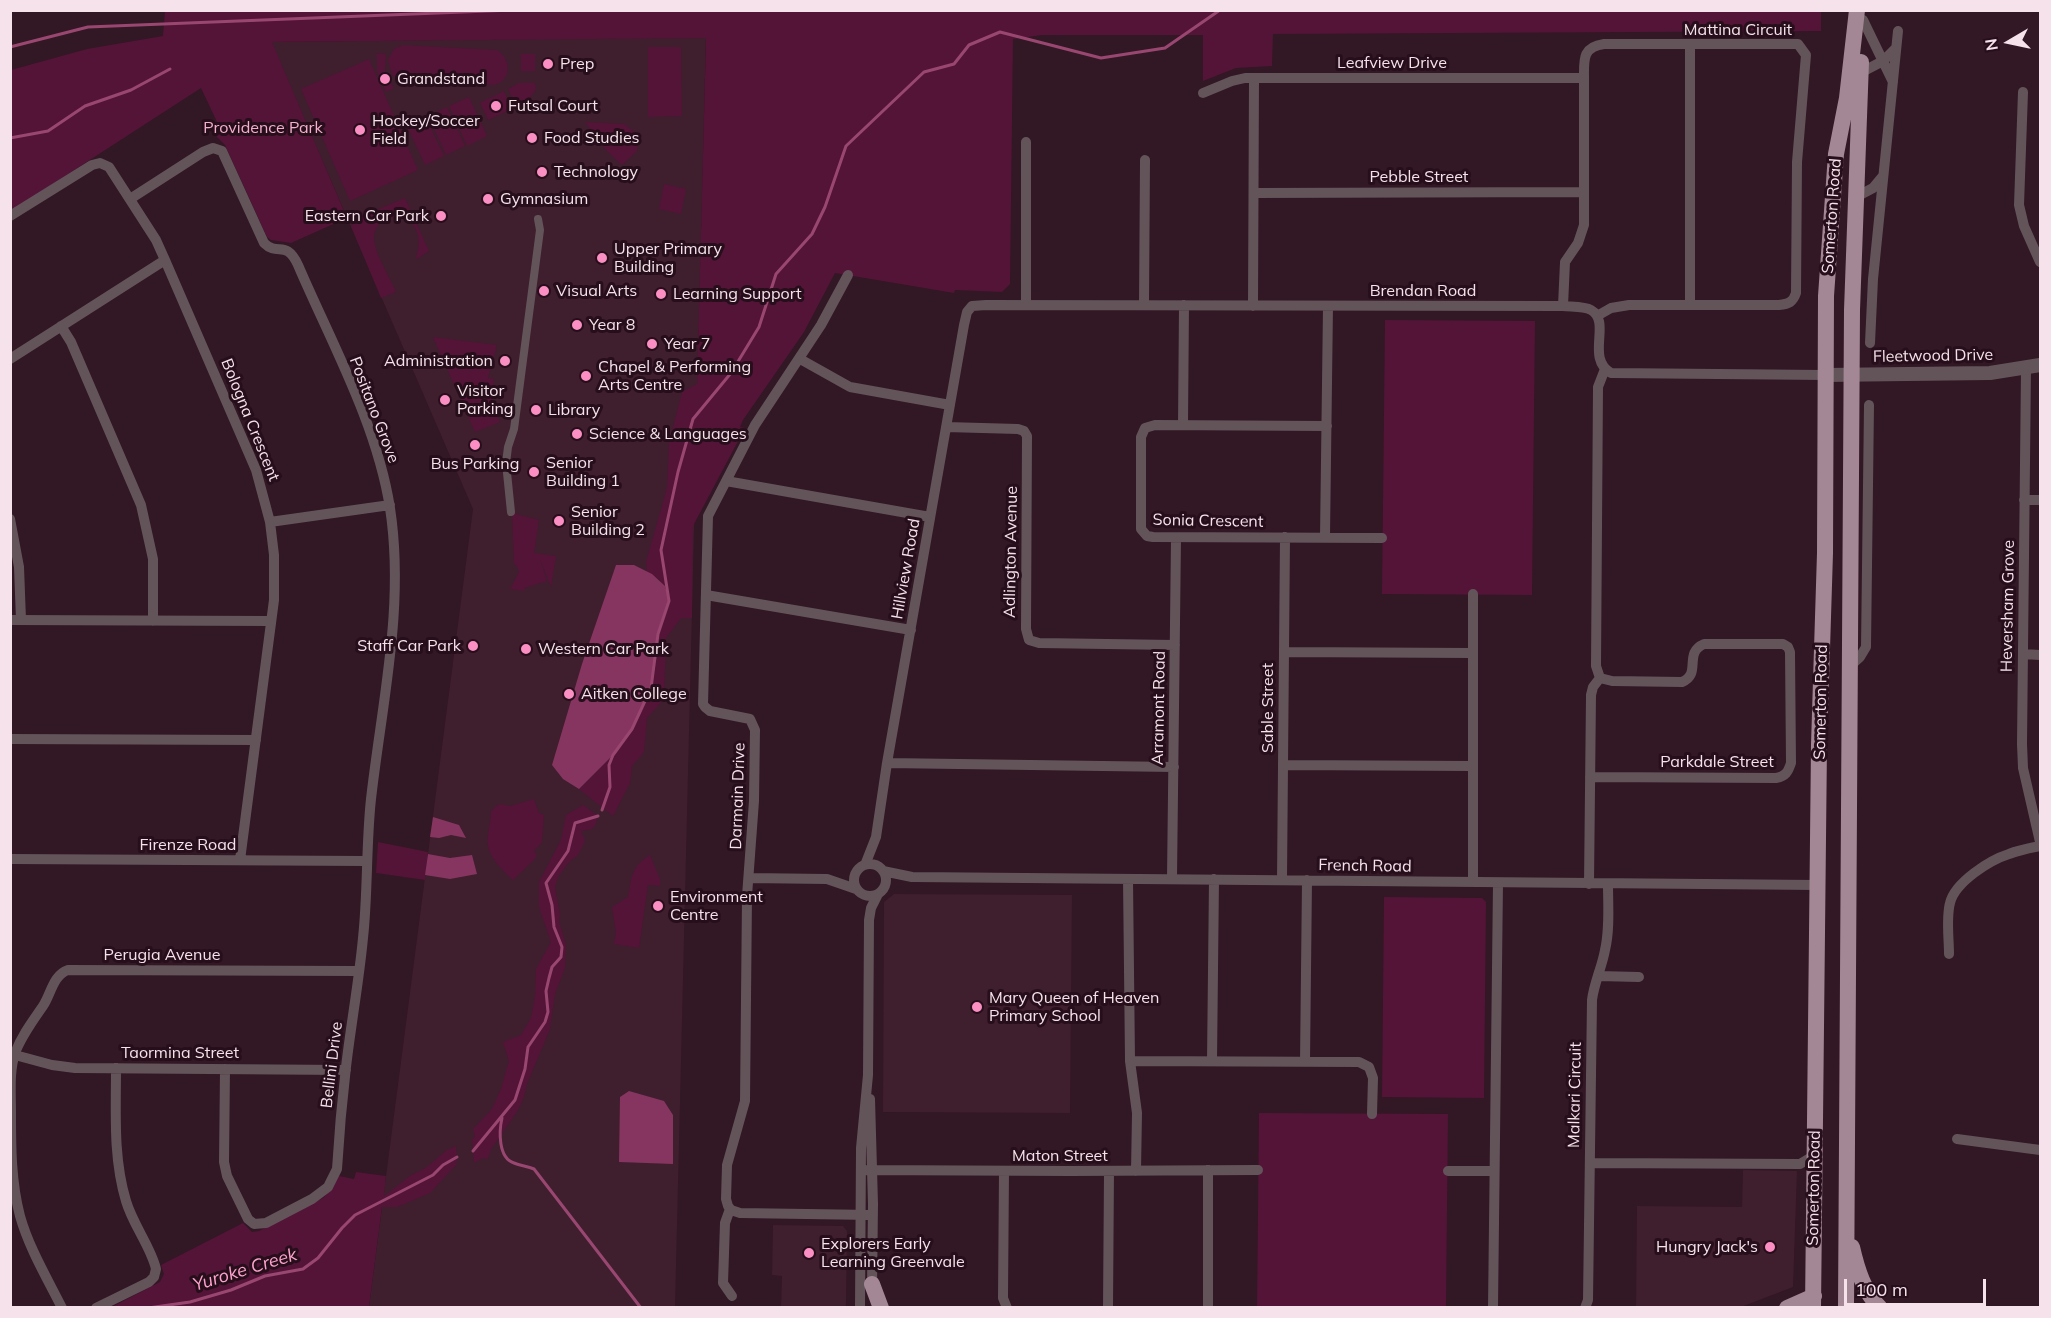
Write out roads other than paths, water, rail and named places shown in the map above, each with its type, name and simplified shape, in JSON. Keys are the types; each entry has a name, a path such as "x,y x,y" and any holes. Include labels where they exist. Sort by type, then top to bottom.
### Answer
{"main road":[{"name":"Somerton Road","path":"1846,1308 1851,375 1861,14"},
{"name":"Somerton Road","path":"1813,1302 1815,1176 1807,1160 1818,885 1825,553 1826,296 1836,154 1861,14"},
{"path":"1847,1223 1856,1264 1866,1288 1880,1308"},
{"path":"872,1284 881,1308"},
{"path":"1786,1308 1813,1302"}],"street":[{"path":"1861,14 1893,82"},
{"path":"1870,343 1872,288 1898,31"},
{"name":"Mattina Circuit","path":"1563,306 1565,262 1582,235 1584,78 1585,58 1588,51 1595,45 1798,44 1806,55 1797,162 1796,293 1794,299 1786,305 1629,305 1611,308 1597,316"},
{"path":"1690,45 1690,305"},
{"path":"1860,73 1883,61 1896,48"},
{"name":"Somerton Road","path":"1847,98 1860,73"},
{"path":"1253,306 1254,78"},
{"name":"Leafview Drive","path":"1203,93 1232,81 1254,78 1584,78"},
{"path":"2023,92 2019,205 2024,226 2040,262"},
{"path":"1026,142 1026,305"},
{"name":"Positano Grove","path":"130,199 203,152 213,148 222,151 264,243 272,249 288,250 294,256 368,429 390,505 396,559 395,608 371,798 366,861"},
{"path":"1144,305 1145,160"},
{"name":"Bologna Crescent","path":"10,216 84,169 100,163 109,167 156,240 256,470 270,522 275,578 240,860"},
{"name":"Somerton Road","path":"1856,196 1872,188 1883,176"},
{"name":"Pebble Street","path":"1254,193 1584,192"},
{"path":"511,512 506,463 516,415 540,230 538,219"},
{"path":"10,359 165,260"},
{"name":"Darmain Drive","path":"732,1296 723,1283 725,1223 729,1209 726,1198 727,1165 745,1101 747,896 754,801 755,730 750,719 710,711 703,704 708,516 755,425 800,359 848,275"},
{"name":"Brendan Road","path":"970,308 981,305 1563,306 1590,309 1597,316"},
{"path":"1183,425 1184,305"},
{"path":"1325,537 1328,306"},
{"name":"Hillview Road","path":"881,870 876,837 887,763 966,315 970,308"},
{"path":"1597,316 1600,363 1605,369 1620,374 1825,375"},
{"path":"61,326 71,342 141,505 153,559 153,621"},
{"path":"800,359 850,387 950,405"},
{"name":"Fleetwood Drive","path":"1825,375 1975,374 2026,369 2040,365"},
{"path":"1589,884 1591,695 1593,687 1600,678 1596,666 1598,387 1605,369"},
{"name":"Heversham Grove","path":"2026,369 2022,757 2040,844"},
{"name":"Somerton Road","path":"1850,666 1860,657 1866,646 1869,405"},
{"path":"1851,409 1861,419 1869,434"},
{"name":"Sonia Crescent","path":"1327,426 1183,425 1145,428 1141,437 1141,529 1147,536 1176,538 1383,538"},
{"name":"Adlington Avenue","path":"946,427 1018,429 1024,431 1027,436 1026,628 1029,640 1040,643 1175,645"},
{"path":"726,481 930,517"},
{"path":"2024,500 2040,500"},
{"path":"270,522 390,505"},
{"path":"10,519 19,567 16,620 271,621"},
{"name":"Sable Street","path":"1282,880 1285,537"},
{"name":"Arramont Road","path":"1172,878 1176,538"},
{"path":"1473,594 1473,882"},
{"path":"706,595 911,630"},
{"name":"Parkdale Street","path":"1590,777 1776,778 1784,776 1791,763 1790,652 1783,644 1704,644 1697,647 1693,655 1692,673 1682,682 1612,681 1600,678"},
{"path":"1284,652 1472,653"},
{"path":"2023,654 2040,654"},
{"path":"10,739 256,740"},
{"path":"887,763 1174,766"},
{"path":"1283,765 1472,766"},
{"name":"Hillview Road","path":"861,867 876,837"},
{"path":"1948,954 1949,907 1958,889 1994,860 2040,844"},
{"name":"Firenze Road","path":"10,859 366,861"},
{"name":"Bellini Drive","path":"225,1069 226,1172 248,1219 254,1224 266,1223 312,1199 328,1187 337,1169 346,1070 365,920 366,861"},
{"path":"749,878 826,879 870,864 881,870 885,881 871,908 869,920 868,1075 873,1170 872,1308"},
{"path":"861,867 854,879 869,920"},
{"name":"French Road","path":"881,870 912,877 1818,885"},
{"name":"French Road","path":"880,892 912,877"},
{"path":"826,879 868,896 880,892"},
{"path":"1128,879 1130,1061 1137,1113 1136,1171"},
{"path":"1212,1061 1214,879"},
{"path":"1305,1062 1307,880"},
{"path":"1493,1308 1498,883"},
{"name":"Malkari Circuit","path":"1586,1308 1588,1300 1592,1000 1608,932 1608,884"},
{"name":"Perugia Avenue","path":"62,1308 28,1239 20,1216 12,1190 10,1142 11,1078 15,1055 22,1037 44,1005 58,975 68,970 359,971"},
{"path":"1598,976 1639,977"},
{"name":"Taormina Street","path":"15,1055 64,1067 346,1070"},
{"path":"1130,1061 1359,1062 1369,1067 1373,1078 1372,1114"},
{"path":"96,1308 149,1282 154,1277 156,1269 132,1219 122,1186 116,1148 116,1068"},
{"path":"860,1308 861,1137 868,1075"},
{"path":"1957,1139 2040,1150"},
{"path":"1590,1163 1807,1160"},
{"name":"Maton Street","path":"861,1170 1258,1170"},
{"path":"1208,1170 1208,1308"},
{"path":"1004,1171 1003,1298 1007,1308"},
{"path":"1108,1308 1109,1171"},
{"path":"1448,1171 1494,1171"},
{"path":"729,1209 740,1213 873,1215"}],"waterway":[{"name":"Yuroke Creek","path":"10,47 88,27 513,10"},
{"path":"602,810 610,787 609,765 613,755 632,729 651,688 658,634 669,601 661,550 678,472 693,419 731,373 759,327 776,274 812,234 825,207 846,146 924,72 954,64 969,45 1000,32 1101,58 1165,48 1220,10"},
{"path":"10,138 48,131 85,106 131,90 170,69"},
{"name":"Yuroke Creek","path":"473,1151 515,1100 525,1069 528,1047 545,1022 548,1012 546,991 552,967 561,957 562,947 554,927 552,905 546,883 568,851 575,823 598,816"},
{"path":"502,1118 500,1137 505,1156 514,1163 534,1169 641,1308"},
{"name":"Yuroke Creek","path":"148,1308 190,1302 231,1290 265,1276 303,1269 318,1258 355,1215 433,1175 443,1165 457,1157"}],"place":[{"name":"Prep","path":"548,64"},
{"name":"Grandstand","path":"385,79"},
{"name":"Futsal Court","path":"496,106"},
{"name":"Hockey/Soccer Field","path":"360,130"},
{"name":"Food Studies","path":"532,138"},
{"name":"Technology","path":"542,172"},
{"name":"Gymnasium","path":"488,199"},
{"name":"Eastern Car Park","path":"441,216"},
{"name":"Upper Primary Building","path":"602,258"},
{"name":"Visual Arts","path":"544,291"},
{"name":"Learning Support","path":"661,294"},
{"name":"Year 8","path":"577,325"},
{"name":"Year 7","path":"652,344"},
{"name":"Administration","path":"505,361"},
{"name":"Chapel & Performing Arts Centre","path":"586,376"},
{"name":"Visitor Parking","path":"445,400"},
{"name":"Library","path":"536,410"},
{"name":"Science & Languages","path":"577,434"},
{"name":"Bus Parking","path":"475,445"},
{"name":"Senior Building 1","path":"534,472"},
{"name":"Senior Building 2","path":"559,521"},
{"name":"Staff Car Park","path":"473,646"},
{"name":"Western Car Park","path":"526,649"},
{"name":"Aitken College","path":"569,694"},
{"name":"Environment Centre","path":"658,906"},
{"name":"Mary Queen of Heaven Primary School","path":"977,1007"},
{"name":"Hungry Jack's","path":"1770,1247"},
{"name":"Explorers Early Learning Greenvale","path":"809,1253"}],"park label":[{"name":"Providence Park","path":"263,128"}]}
